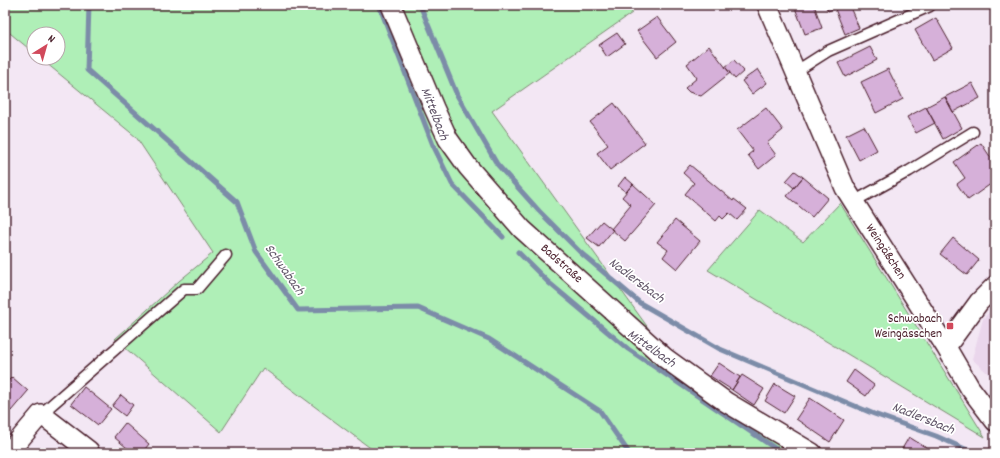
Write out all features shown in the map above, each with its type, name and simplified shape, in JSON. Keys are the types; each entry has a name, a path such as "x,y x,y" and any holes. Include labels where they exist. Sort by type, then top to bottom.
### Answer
{"street":[{"name":"Badstraße","path":"391,5 448,138 468,167 522,228 665,358 726,402 812,453"},
{"name":"Weingäßchen","path":"767,5 844,188 946,347 970,388 995,421"},
{"path":"946,347 979,302 995,286"},
{"path":"8,453 41,414 88,451"}],"lane":[{"path":"795,72 828,51 930,6"},
{"path":"853,202 909,171 973,132"},
{"path":"41,414 184,289 197,289 226,255"}],"shaded area":[{"path":"995,306 995,380 972,359 983,319"}],"green space":[{"path":"5,5 631,5 632,13 492,111 667,354 823,453 377,453 263,368 221,432 115,339 179,281 213,253 136,137 50,66 66,66 66,26 26,26 26,46 5,29"},
{"path":"840,203 985,437 708,270 760,210 803,242"}],"building":[{"path":"794,5 814,5 822,28 805,34"},
{"path":"825,5 844,5 828,11"},
{"path":"844,5 849,5 859,28 845,34 835,9"},
{"path":"657,17 676,42 657,57 637,31"},
{"path":"936,18 953,48 932,60 915,30"},
{"path":"617,33 625,44 607,57 599,45"},
{"path":"709,46 730,73 701,96 689,92 685,88 697,78 687,64"},
{"path":"870,47 877,60 845,77 838,63"},
{"path":"734,60 744,71 735,79 725,67"},
{"path":"758,69 767,83 752,94 742,81"},
{"path":"888,69 903,99 876,113 861,82"},
{"path":"972,83 980,98 953,112 945,97"},
{"path":"945,97 962,128 943,139 926,107"},
{"path":"614,103 645,143 610,170 597,153 608,145 590,122"},
{"path":"926,107 935,123 916,133 907,117"},
{"path":"766,108 783,130 767,143 776,155 759,169 748,155 753,151 737,130"},
{"path":"864,126 877,150 859,160 846,135"},
{"path":"981,143 995,164 995,181 968,200 957,184 965,178 954,162"},
{"path":"690,165 733,201 734,199 747,209 737,220 729,213 723,219 720,216 716,221 685,194 694,183 683,173"},
{"path":"795,171 803,177 794,188 786,181"},
{"path":"625,177 633,184 626,192 618,186"},
{"path":"803,177 828,198 812,217 787,196"},
{"path":"633,184 656,205 625,241 611,229 631,205 622,197"},
{"path":"675,220 700,241 677,269 663,257 668,250 657,242"},
{"path":"602,221 613,230 599,247 587,238"},
{"path":"953,238 979,260 967,275 940,254"},
{"path":"719,363 740,377 732,390 710,376"},
{"path":"854,370 874,385 866,396 846,382"},
{"path":"742,375 764,389 754,405 732,390"},
{"path":"12,377 28,391 11,411 5,406 5,384"},
{"path":"775,384 795,396 784,413 765,401"},
{"path":"84,387 111,409 98,425 71,404"},
{"path":"121,395 133,405 125,416 112,406"},
{"path":"810,398 844,420 830,442 796,419"},
{"path":"125,423 149,444 142,453 133,453 114,437"},
{"path":"909,437 933,453 908,453 902,449"}],"waterway":[{"name":"Schwabach","path":"89,5 87,70 237,202 256,252 298,310 418,308 489,339 600,411 629,453"},
{"name":"Mittelbach","path":"379,5 433,145 452,184 503,237"},
{"name":"Nadlersbach","path":"420,5 457,95 497,164 539,211 581,253 640,303 720,349 874,414 936,436 974,453"},
{"name":"Mittelbach","path":"518,252 548,282 628,349 782,453"}],"place":[{"name":"Schwabach Weingässchen","path":"950,326"}]}
